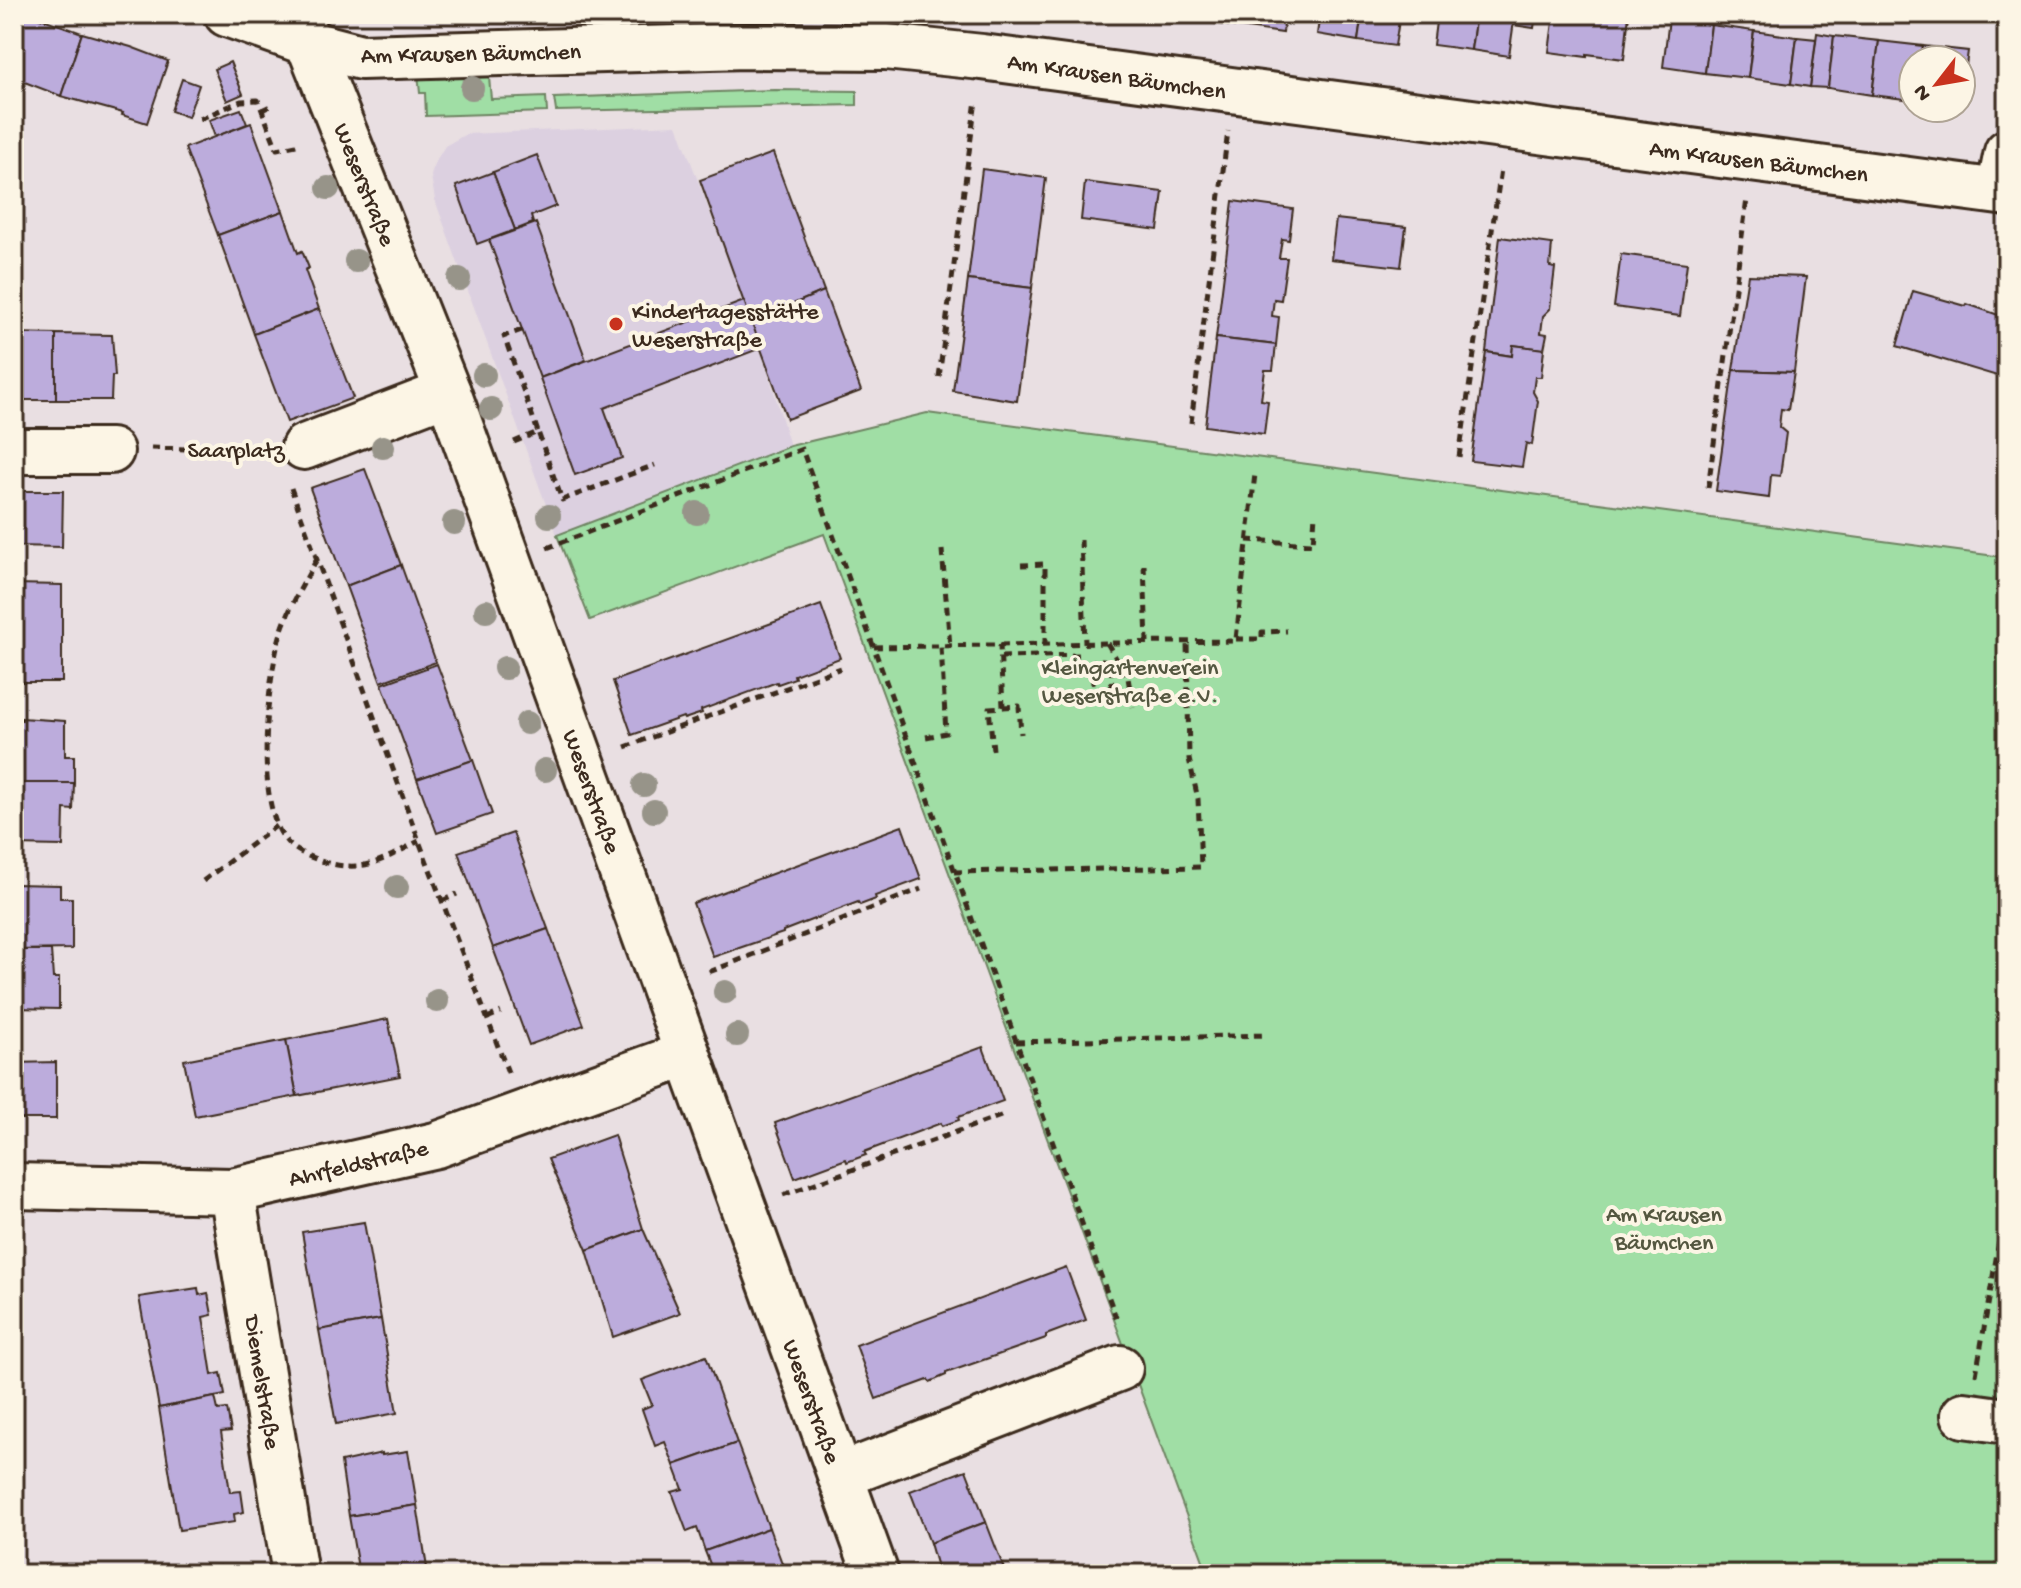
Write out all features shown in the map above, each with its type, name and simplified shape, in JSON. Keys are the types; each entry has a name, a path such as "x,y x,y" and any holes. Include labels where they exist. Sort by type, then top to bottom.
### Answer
{"street":[{"name":"Am Krausen Bäumchen","path":"227,14 303,29 361,57 761,46 886,47 982,57 1506,129 1753,158 2004,179"},
{"name":"Weserstraße","path":"303,29 448,392 876,1574"},
{"path":"311,435 448,392"},
{"path":"14,451 111,451"},
{"name":"Ahrfeldstraße","path":"14,1186 232,1191 436,1145 687,1054"},
{"name":"Diemelstraße","path":"232,1191 295,1574"},
{"path":"840,1476 1120,1368"}],"path":[{"path":"939,377 982,57"},
{"path":"1191,423 1233,91"},
{"path":"200,119 241,101 258,100 277,149 301,144"},
{"path":"262,110 272,105"},
{"path":"1459,457 1506,129"},
{"path":"1708,488 1753,158"},
{"path":"522,330 504,336 562,500 655,465"},
{"path":"514,442 538,432"},
{"path":"311,435 317,558 419,841 524,1113"},
{"name":"Saarplatz","path":"111,451 311,435"},
{"path":"550,547 802,449 1118,1323"},
{"path":"1236,639 1255,474"},
{"path":"1247,540 1313,544 1315,514"},
{"path":"1081,540 1085,643"},
{"path":"942,550 950,646"},
{"path":"317,558 289,610 277,647 272,679 265,763 267,790 276,826 289,844 311,857 354,866 372,864 419,841"},
{"path":"1021,565 1045,564 1045,644"},
{"path":"1144,565 1147,642"},
{"path":"874,647 1232,641 1262,639 1262,632 1287,631"},
{"path":"954,872 1201,867 1198,799 1189,759 1187,641"},
{"path":"1107,643 1128,678 1133,707"},
{"path":"1000,645 1003,707"},
{"path":"926,737 946,733 941,646"},
{"path":"1001,657 1081,655 1081,667 1092,667"},
{"path":"1094,700 1092,667 1097,659 1108,661 1111,666 1112,698"},
{"path":"625,747 841,668"},
{"path":"993,750 989,708 1019,706 1021,734"},
{"path":"203,881 276,826"},
{"path":"709,972 921,889"},
{"path":"442,901 457,894"},
{"path":"487,1018 501,1012"},
{"path":"1016,1042 1267,1035"},
{"path":"744,1208 1006,1114"},
{"path":"1980,1417 2007,1195"}],"shaded area":[{"name":"Kindertagesstätte Weserstraße","path":"677,125 761,348 790,446 557,535 435,200 431,176 434,164 445,146 466,134"}],"green space":[{"path":"485,73 489,77 491,99 546,97 547,112 426,116 425,93 420,93 418,74"},
{"path":"774,90 857,91 857,105 556,111 554,98"},
{"name":"Am Krausen Bäumchen","path":"927,413 2007,560 2007,1574 1208,1574 824,534 590,620 557,535 790,446"}],"building":[{"path":"14,14 32,15 82,33 61,96 14,78"},
{"path":"1200,14 1241,14 1239,27 1199,21"},
{"path":"1241,14 1285,14 1283,33 1239,27"},
{"path":"1320,14 1362,14 1358,41 1317,34"},
{"path":"1362,14 1400,14 1395,46 1358,41"},
{"path":"1437,14 1476,14 1471,50 1433,45"},
{"path":"1476,14 1515,14 1509,56 1471,50"},
{"path":"1515,14 1536,14 1534,28 1513,25"},
{"path":"1554,14 1629,14 1624,59 1549,52"},
{"path":"1669,19 1711,25 1705,73 1663,67"},
{"path":"1711,25 1754,31 1748,78 1705,73"},
{"path":"1754,31 1797,37 1791,84 1748,78"},
{"path":"82,33 168,61 147,123 61,96"},
{"path":"1817,33 1834,36 1828,88 1810,87"},
{"path":"1834,36 1879,41 1872,95 1828,88"},
{"path":"1797,37 1816,39 1810,87 1791,84"},
{"path":"1879,41 1905,44 1897,44 1897,98 1872,95"},
{"path":"230,62 243,94 227,101 214,69"},
{"path":"182,79 199,85 188,117 171,111"},
{"path":"241,109 247,124 215,137 209,120"},
{"path":"251,123 283,211 218,235 185,148"},
{"path":"773,153 824,291 751,322 700,180"},
{"path":"537,155 556,206 531,216 533,223 515,230 493,172"},
{"path":"982,169 1046,178 1032,288 968,280"},
{"path":"493,172 515,230 477,244 456,186"},
{"path":"1085,182 1163,192 1158,230 1081,220"},
{"path":"1233,201 1293,209 1289,240 1282,239 1279,258 1287,258 1281,300 1274,299 1272,316 1279,317 1276,345 1216,338"},
{"path":"283,211 298,253 302,251 309,268 305,270 319,309 254,334 218,235"},
{"path":"1336,219 1406,227 1401,267 1331,259"},
{"path":"536,223 586,360 540,378 489,240"},
{"path":"1500,237 1552,244 1550,267 1555,268 1550,309 1543,316 1541,333 1547,334 1544,349 1513,345 1512,356 1486,352"},
{"path":"1621,254 1687,263 1680,316 1614,307"},
{"path":"1748,275 1806,277 1794,372 1733,370"},
{"path":"968,280 1032,288 1017,401 953,391"},
{"path":"824,291 861,391 787,419 751,322"},
{"path":"1913,291 1967,304 2007,318 2007,379 1897,346"},
{"path":"744,301 761,348 604,408 622,458 575,475 540,378"},
{"path":"319,309 353,398 287,422 254,334"},
{"path":"14,333 56,334 56,400 14,400"},
{"path":"56,334 112,335 115,376 112,376 111,400 56,400"},
{"path":"1216,338 1276,345 1273,370 1265,370 1261,400 1268,401 1264,434 1205,426"},
{"path":"1513,345 1544,349 1541,377 1535,377 1533,392 1538,401 1532,445 1526,443 1522,467 1471,461 1486,352 1512,356"},
{"path":"1733,370 1794,372 1788,410 1781,409 1779,427 1786,433 1780,476 1771,475 1769,498 1716,491"},
{"path":"365,469 401,565 346,586 310,488"},
{"path":"14,491 63,491 62,547 14,546"},
{"path":"401,565 436,662 381,682 346,586"},
{"path":"14,584 62,585 62,682 14,682"},
{"path":"821,605 840,658 794,675 795,678 701,710 702,713 632,735 613,681"},
{"path":"437,664 473,760 417,779 382,684"},
{"path":"14,720 65,721 65,756 74,756 74,783 14,783"},
{"path":"473,760 492,814 437,833 417,779"},
{"path":"14,783 74,783 73,810 64,809 63,846 14,845"},
{"path":"902,826 921,879 860,905 858,902 713,957 693,903"},
{"path":"513,833 548,929 493,948 458,852"},
{"path":"14,884 60,885 60,898 72,898 72,949 14,950"},
{"path":"548,929 584,1025 529,1045 493,948"},
{"path":"14,950 51,950 53,978 59,978 59,1009 14,1008"},
{"path":"388,1019 400,1076 297,1096 286,1040"},
{"path":"286,1040 297,1096 195,1116 184,1060"},
{"path":"983,1047 1003,1101 958,1117 959,1120 942,1126 941,1123 864,1152 866,1155 795,1178 775,1123"},
{"path":"56,1062 56,1119 14,1119 14,1063"},
{"path":"614,1135 643,1229 587,1250 548,1159"},
{"path":"364,1222 381,1319 319,1330 302,1232"},
{"path":"643,1229 680,1313 613,1337 587,1250"},
{"path":"1066,1267 1086,1320 1046,1335 1046,1338 946,1373 930,1382 928,1380 876,1399 856,1345"},
{"path":"198,1288 199,1295 208,1293 212,1315 203,1317 212,1375 221,1373 225,1395 159,1408 139,1297"},
{"path":"381,1319 397,1413 336,1424 319,1330"},
{"path":"706,1356 737,1443 674,1465 665,1442 655,1446 642,1409 652,1405 642,1380"},
{"path":"215,1397 218,1410 227,1409 231,1431 221,1432 230,1492 241,1491 244,1512 234,1514 235,1522 179,1530 159,1408"},
{"path":"737,1443 769,1528 705,1551 697,1528 687,1532 672,1492 683,1489 674,1465"},
{"path":"408,1451 417,1505 349,1516 341,1462"},
{"path":"966,1470 986,1522 930,1543 910,1491"},
{"path":"417,1505 428,1574 359,1574 349,1516"},
{"path":"986,1522 1006,1574 939,1574 930,1543"},
{"path":"769,1528 786,1574 714,1574 705,1551"},
{"path":"220,1566 221,1574 200,1574 199,1569"}],"place":[{"name":"Kindertagesstätte Weserstraße","path":"616,324"}],"park label":[{"name":"Kleingartenverein Weserstraße e.V.","path":"1130,680"}]}
